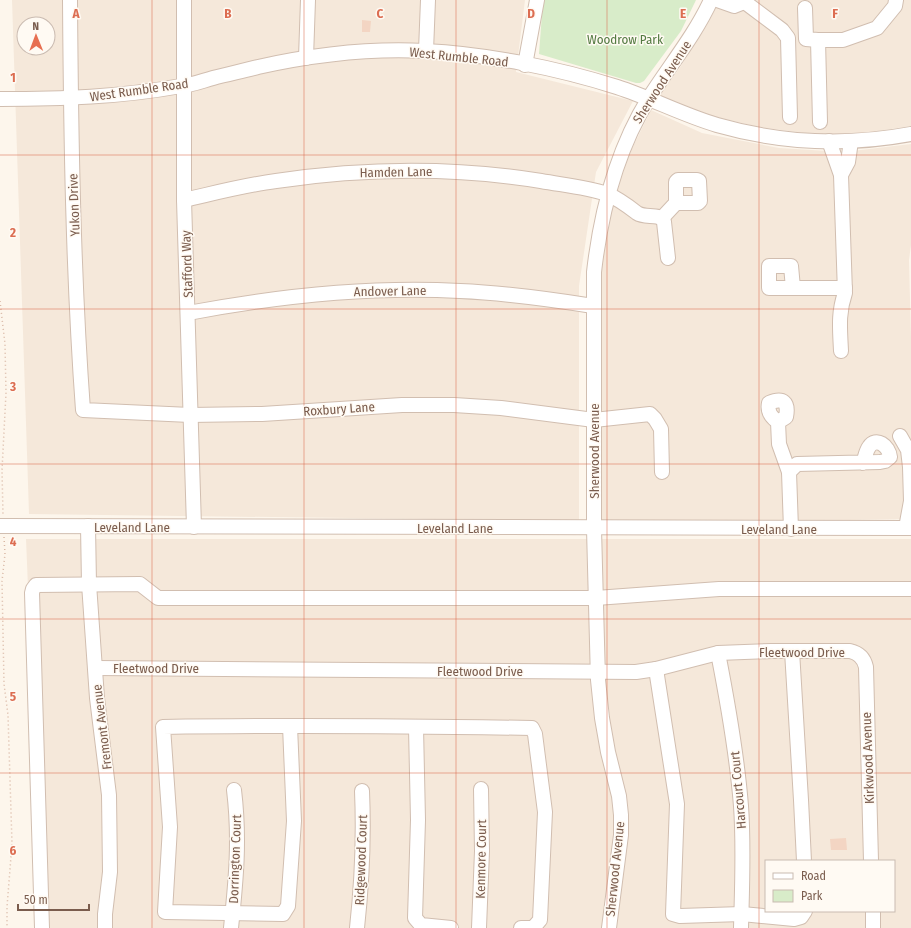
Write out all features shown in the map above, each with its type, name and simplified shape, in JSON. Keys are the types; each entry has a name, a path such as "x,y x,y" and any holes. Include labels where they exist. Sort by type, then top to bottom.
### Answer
{"street":[{"name":"Yukon Drive","path":"70,0 77,334 83,410"},
{"name":"Stafford Way","path":"184,0 184,200 194,527"},
{"path":"306,58 308,0"},
{"path":"426,51 428,0"},
{"path":"526,65 537,0"},
{"name":"Sherwood Avenue","path":"609,928 621,835 621,815 619,796 608,752 602,718 598,672 594,528 594,272 598,238 608,194 627,140 649,98 692,36 711,0"},
{"path":"717,0 734,6 743,1 782,30 788,38 790,117"},
{"path":"788,38 843,40 877,28 895,6 896,0"},
{"path":"805,8 812,40 820,122"},
{"name":"West Rumble Road","path":"0,99 71,98 135,93 184,86 261,67 306,58 356,52 426,51 476,56 526,65 587,79 649,98 682,112 745,132 788,139 829,141 876,139 911,134"},
{"path":"829,141 841,175 845,288 840,310 841,351"},
{"path":"841,175 848,162 851,141"},
{"name":"Hamden Lane","path":"184,200 233,188 275,181 326,174 400,170 488,174 608,194"},
{"path":"608,194 639,214 645,216 658,216 662,218 664,222 668,258"},
{"path":"662,218 676,203"},
{"path":"793,288 845,288"},
{"name":"Andover Lane","path":"188,314 263,300 366,290 459,290 546,298 593,306"},
{"name":"Roxbury Lane","path":"83,410 190,415 262,414 402,405 447,405 501,408 594,420 650,414 661,429 662,472"},
{"path":"778,422 779,444 788,472 791,529"},
{"path":"900,436 908,450 910,467 911,500 909,528"},
{"path":"788,472 797,464 863,463"},
{"name":"Leveland Lane","path":"2,526 791,529 909,528"},
{"name":"Fremont Avenue","path":"88,526 89,584 97,698 109,795 110,872 105,914 105,928"},
{"path":"42,928 32,593 36,585 140,584 158,598 596,598 719,589 911,589"},
{"path":"792,651 804,860"},
{"name":"Fleetwood Drive","path":"96,668 636,672 656,669 718,653 850,651 856,652 861,656"},
{"name":"Harcourt Court","path":"718,653 732,728 741,808 743,861 741,928"},
{"name":"Kirkwood Avenue","path":"861,656 866,667 871,860"},
{"path":"656,669 677,804 673,914 680,916 742,914 794,919 801,917 804,912"},
{"path":"290,726 294,821 288,906 282,914 232,921 165,912 170,827 163,727 290,726 532,728 535,734 545,812 540,920 533,928 521,928"},
{"path":"416,727 418,820 415,918 421,925 451,928"},
{"name":"Kenmore Court","path":"480,928 482,851 481,789"},
{"name":"Dorrington Court","path":"232,921 238,840 234,790"},
{"name":"Ridgewood Court","path":"357,928 362,886 362,791"},
{"path":"873,912 873,928"}],"path":[{"path":"0,301 5,344 6,393 2,470 2,526 5,554 2,581 4,684 8,715 12,844 7,928"}],"shaded area":[{"path":"12,0 525,0 516,72 633,101 596,172 579,286 579,521 29,514"},
{"path":"718,0 911,0 911,126 865,133 819,135 759,127 699,113 659,96 681,66 713,13"},
{"path":"651,110 702,133 779,148 844,152 911,144 911,245 909,260 911,338 911,519 599,524 598,310 602,242 621,171"},
{"path":"26,539 911,539 911,928 42,928"}],"green space":[{"name":"Woodrow Park","path":"543,0 696,0 681,31 644,81 636,83 539,54"}],"building":[{"path":"362,20 371,21 370,32 362,32"},
{"path":"846,838 847,850 831,850 830,839"}]}
